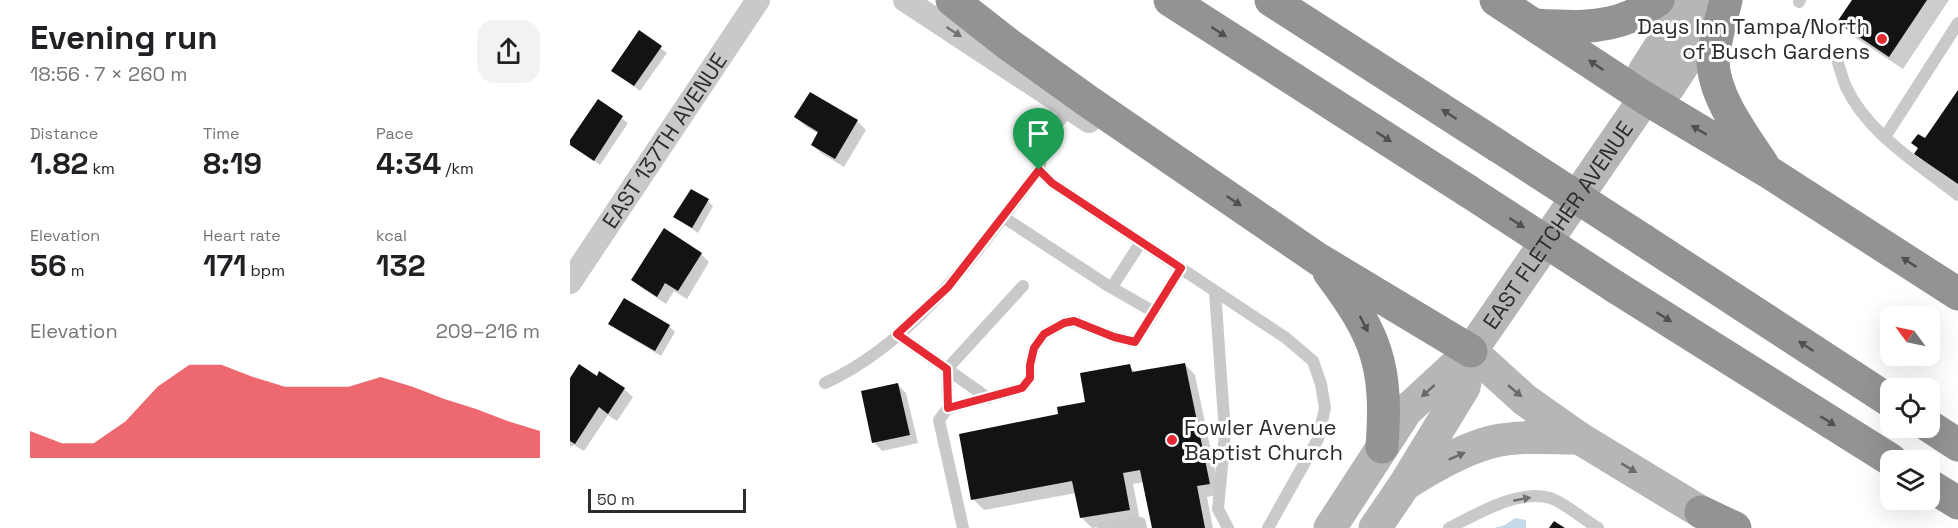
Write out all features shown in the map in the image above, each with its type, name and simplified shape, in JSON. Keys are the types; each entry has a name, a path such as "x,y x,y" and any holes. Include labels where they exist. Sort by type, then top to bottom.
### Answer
{"highway":[{"path":"952,0 1008,44 1318,259 1471,351"},
{"path":"1170,0 1614,286 1880,453"},
{"path":"1271,0 1880,394"},
{"path":"1496,0 1645,98 1767,171 1958,294"},
{"path":"1536,25 1566,27 1614,22 1658,0"},
{"path":"1726,0 1713,59 1717,81 1742,135 1767,171"},
{"path":"1318,259 1361,316 1376,350 1384,396 1382,447"},
{"path":"1940,433 1958,445"},
{"path":"1940,492 1958,503"},
{"path":"1713,520 1735,528"}],"main road":[{"name":"EAST FLETCHER AVENUE","path":"1645,98 1644,72 1690,0"},
{"name":"EAST FLETCHER AVENUE","path":"1330,528 1406,411 1471,351 1645,98 1668,88 1726,0"},
{"name":"EAST FLETCHER AVENUE","path":"1375,528 1405,484 1464,387 1471,351"},
{"path":"1471,351 1525,400 1579,438 1713,520"},
{"path":"1405,484 1431,468 1491,442 1530,438 1579,438"}],"street":[{"name":"EAST 137TH AVENUE","path":"570,282 758,0"},
{"path":"905,0 1102,129 1130,130"}],"lane":[{"path":"1885,137 1958,23"},
{"path":"1836,56 1846,87 1862,111 1885,137 1958,195"},
{"path":"825,383 841,376 880,350 948,287 1039,170 1042,151 1069,108"},
{"path":"1039,170 1052,183 1286,338 1313,361 1321,384 1325,408 1318,439 1268,528"},
{"path":"1003,217 1154,312"},
{"path":"1112,287 1141,242"},
{"path":"948,408 1022,388 1030,378 1034,348 1044,334 1064,323 1074,321 1114,337 1135,342 1181,268"},
{"path":"963,528 939,420 948,408 947,369 1023,286"},
{"path":"1215,291 1225,433 1218,509 1227,528"},
{"path":"897,334 988,398"},
{"path":"1449,528 1496,505 1527,496 1551,498 1598,528"},
{"path":"1103,528 1131,524 1140,524 1141,528"}],"water":[{"path":"1515,518 1526,520 1526,528 1494,528 1505,525"}],"building":[{"name":"Days Inn Tampa/North of Busch Gardens","path":"1852,0 1927,0 1889,57 1837,22"},
{"path":"639,30 662,46 634,86 611,71"},
{"path":"1958,90 1958,184 1914,154 1918,148 1911,143 1918,134 1925,138"},
{"path":"810,92 858,120 835,159 811,145 818,132 794,117"},
{"path":"598,99 623,116 594,161 570,145 570,140"},
{"path":"691,189 709,199 692,228 673,217"},
{"path":"664,228 702,253 678,291 665,283 657,297 631,280"},
{"path":"624,298 670,325 655,351 608,324"},
{"path":"1185,363 1210,484 1197,486 1205,528 1152,528 1140,470 1123,473 1130,510 1080,518 1072,481 971,500 959,434 1058,414 1057,407 1085,402 1080,373 1130,364 1132,372"},
{"path":"579,364 597,376 599,371 625,388 608,414 599,407 575,444 570,441 570,378"},
{"path":"898,383 910,435 872,443 861,391"},
{"path":"1554,521 1565,528 1549,528"}],"place":[{"name":"Days Inn Tampa/North of Busch Gardens","path":"1882,39"},
{"name":"Fowler Avenue Baptist Church","path":"1172,440"}],"route":[{"path":"1039,170 1052,183 1181,268 1135,342 1114,337 1074,321 1064,323 1044,334 1034,348 1030,378 1022,388 948,408 947,369 897,334 948,287 1039,170"}]}
